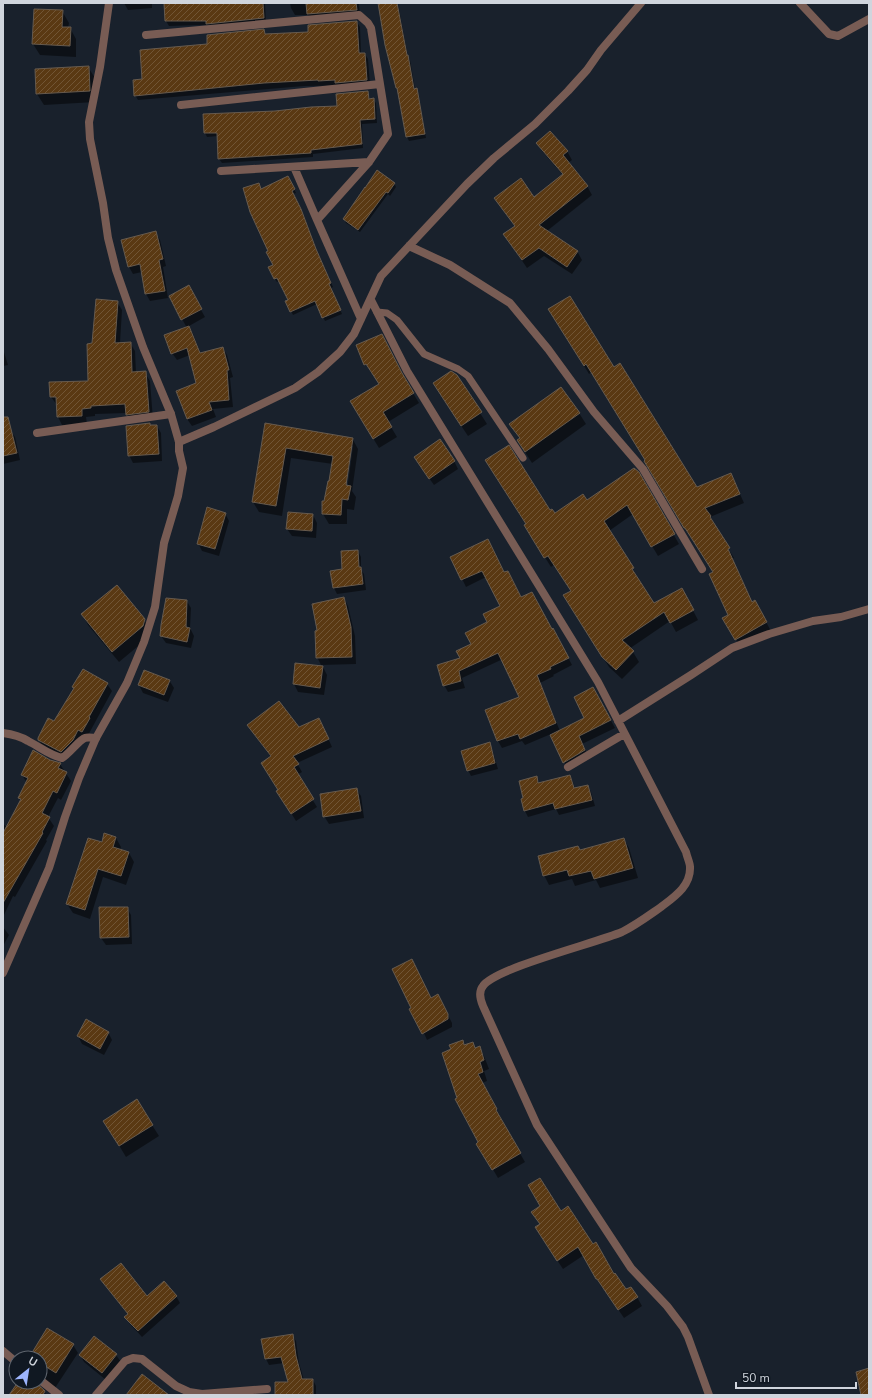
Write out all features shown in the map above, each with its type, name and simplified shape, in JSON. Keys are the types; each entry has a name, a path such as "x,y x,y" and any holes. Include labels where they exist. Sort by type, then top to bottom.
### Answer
{"street":[{"path":"3,973 49,868 72,797 96,738 128,683 144,642 155,607 164,543 178,496 183,468 179,451 179,442 171,414 146,354 116,270 108,238 103,203 90,139 89,122 100,67 109,3"},
{"path":"179,442 295,388 312,376 340,352 354,334 381,276 467,184 494,158 535,124 568,91 587,70 601,50 641,3"},
{"path":"800,3 829,34 838,36 869,18"},
{"path":"146,35 359,15 368,23 371,28 388,134 369,162 317,220"},
{"path":"181,105 380,84"},
{"path":"221,171 369,162"},
{"path":"294,167 361,319"},
{"path":"409,246 450,265 510,303 548,349 594,412 642,469 702,569"},
{"path":"371,300 407,371 598,682 686,852 690,867 687,884 676,896 638,923 609,937 506,971 489,980 483,986 480,996 483,1006 537,1125 631,1268 667,1306 683,1327 709,1395"},
{"path":"37,433 171,414"},
{"path":"618,721 732,648 770,634 813,621 869,609"},
{"path":"3,732 23,738 46,753 62,758 68,755 80,741 85,738 96,738"},
{"path":"568,767 624,734"},
{"path":"96,1395 125,1361 133,1358 142,1359 176,1386 189,1392 202,1394 267,1389"},
{"path":"48,1386 59,1395"}],"lane":[{"path":"377,312 387,314 398,320 424,354 468,376 523,458"}],"building":[{"path":"164,3 263,3 264,18 206,24 206,21 165,21"},
{"path":"306,3 356,3 357,10 307,14"},
{"path":"378,3 397,3 414,89 417,88 425,134 406,137 397,88 385,45"},
{"path":"34,9 63,10 62,27 71,27 70,46 32,44"},
{"path":"357,21 359,53 365,53 367,80 335,83 335,80 318,80 264,83 134,96 133,80 142,79 140,50 207,44 207,35 264,29 265,34 308,32 308,25"},
{"path":"89,66 90,91 36,94 35,69"},
{"path":"368,91 369,99 374,98 375,119 360,120 362,144 311,150 311,153 218,159 217,133 204,133 203,114 275,111 337,106 336,94"},
{"path":"550,131 568,151 563,155 588,186 539,225 578,251 567,267 539,248 522,260 503,234 515,226 494,198 521,178 534,197 563,174 536,143"},
{"path":"377,170 395,183 388,193 386,192 358,230 343,219"},
{"path":"288,176 295,189 292,191 301,209 331,283 329,284 341,310 322,318 315,301 290,312 285,301 288,300 277,278 274,279 268,267 273,265 266,252 268,251 250,212 243,188 259,183 261,189"},
{"path":"156,231 163,259 159,260 165,291 145,294 140,264 128,267 121,240"},
{"path":"189,285 202,309 181,320 169,296"},
{"path":"570,296 614,367 620,363 697,487 731,473 740,494 705,508 730,548 728,549 752,602 755,600 767,622 735,640 722,618 728,615 709,574 713,572 684,528 644,461 645,460 586,364 584,366 548,309"},
{"path":"96,299 118,301 115,343 131,342 132,372 146,371 149,412 126,415 125,404 91,406 91,408 82,409 82,416 57,417 56,397 50,397 49,382 88,381 87,344 92,343"},
{"path":"189,326 200,353 223,347 229,370 227,370 229,400 209,402 212,410 187,419 176,391 196,383 187,348 171,354 164,335"},
{"path":"382,334 414,393 383,412 392,427 373,439 350,401 379,384 366,364 364,365 356,345"},
{"path":"451,371 457,375 482,412 461,426 433,383"},
{"path":"561,387 580,413 525,452 517,440 520,438 509,424"},
{"path":"3,417 8,417 17,453 3,456"},
{"path":"150,423 150,425 157,425 159,454 128,456 126,426"},
{"path":"265,423 353,438 346,485 351,486 348,500 342,499 341,515 322,514 322,501 324,501 329,481 333,456 286,448 276,506 252,502"},
{"path":"440,439 455,461 429,479 414,457"},
{"path":"509,445 550,510 552,509 555,513 583,494 587,500 634,468 639,472 675,534 651,547 627,505 604,521 654,603 682,588 694,610 670,623 664,612 622,640 634,651 616,670 602,657 563,595 571,591 548,556 544,558 524,525 526,524 485,460"},
{"path":"207,507 226,513 215,549 197,544"},
{"path":"288,512 313,514 312,531 286,529"},
{"path":"488,539 504,572 508,571 521,597 532,592 569,658 550,667 551,669 537,675 556,723 520,739 518,734 497,741 485,710 519,697 498,653 459,671 461,681 443,686 437,665 460,658 456,651 471,644 465,633 487,622 483,614 500,606 482,571 461,580 450,557"},
{"path":"358,550 359,567 361,567 363,584 333,588 330,571 342,569 341,551"},
{"path":"117,585 145,619 143,626 112,652 81,614"},
{"path":"344,597 351,627 352,657 316,658 315,631 317,630 312,604"},
{"path":"166,598 187,600 186,627 190,628 187,642 160,636"},
{"path":"295,663 323,666 320,688 293,684"},
{"path":"83,669 108,683 82,732 78,730 73,740 61,752 38,740 38,738 48,718 54,721 74,688 72,687"},
{"path":"144,670 170,680 164,695 138,685"},
{"path":"593,687 611,720 579,736 585,750 563,763 550,735 584,718 574,697"},
{"path":"279,701 299,727 319,718 329,739 293,756 299,764 294,767 314,799 291,814 276,791 278,790 261,763 271,756 247,725"},
{"path":"490,742 495,763 467,771 461,751"},
{"path":"33,750 50,760 61,763 58,768 67,772 57,793 53,791 42,813 50,817 42,832 43,833 3,903 3,833 21,799 18,798 28,778 21,775"},
{"path":"570,775 574,788 588,785 592,800 555,809 553,803 524,811 519,781 537,776 538,783"},
{"path":"357,788 361,811 323,817 320,794"},
{"path":"104,833 116,837 113,847 129,852 121,876 98,869 85,910 66,904 88,838 102,842"},
{"path":"624,838 633,868 594,879 591,871 569,876 567,870 543,876 538,856 578,846 580,850"},
{"path":"99,907 128,907 129,937 100,938"},
{"path":"412,959 431,998 438,994 448,1014 448,1019 422,1034 409,1009 411,1008 392,969"},
{"path":"86,1019 109,1032 100,1049 77,1036"},
{"path":"463,1040 464,1045 473,1042 475,1048 480,1046 484,1060 480,1062 483,1072 478,1074 497,1109 496,1110 521,1153 492,1170 476,1144 478,1142 455,1099 457,1098 442,1053 451,1049 449,1045"},
{"path":"137,1099 153,1125 119,1146 103,1121"},
{"path":"540,1178 561,1211 568,1206 593,1244 596,1242 614,1274 615,1273 626,1289 631,1287 638,1297 618,1310 596,1279 578,1247 557,1261 535,1227 540,1224 531,1212 540,1206 528,1185"},
{"path":"121,1263 147,1296 164,1281 177,1296 138,1331 124,1317 128,1314 100,1279"},
{"path":"47,1328 74,1344 56,1373 48,1368 48,1350 34,1350"},
{"path":"293,1334 296,1356 302,1379 313,1379 313,1395 275,1395 275,1382 288,1382 281,1357 265,1359 261,1339"},
{"path":"94,1336 117,1354 102,1373 79,1355"},
{"path":"869,1368 869,1395 861,1395 856,1372"},
{"path":"142,1374 169,1395 126,1395"},
{"path":"12,1390 45,1391 43,1395 9,1395"}]}
